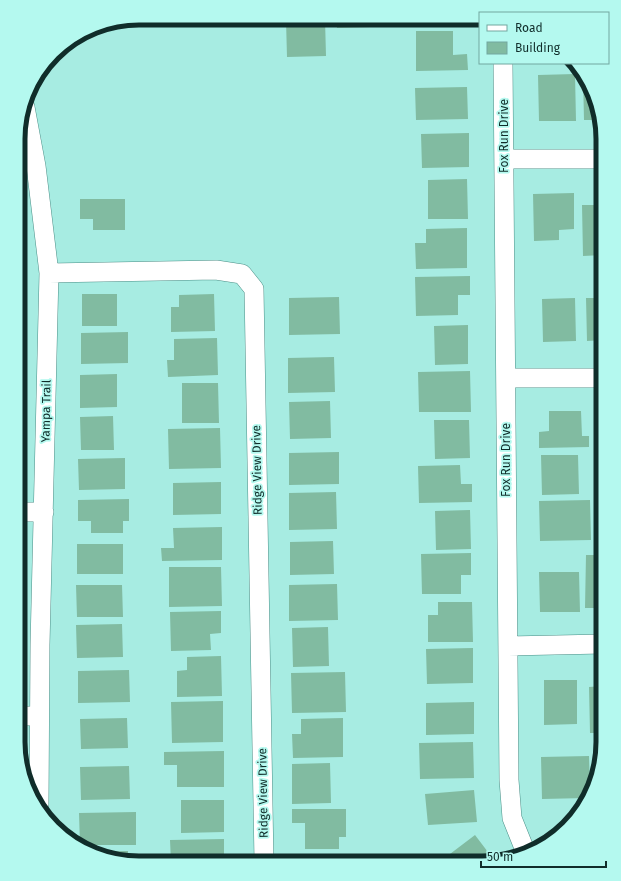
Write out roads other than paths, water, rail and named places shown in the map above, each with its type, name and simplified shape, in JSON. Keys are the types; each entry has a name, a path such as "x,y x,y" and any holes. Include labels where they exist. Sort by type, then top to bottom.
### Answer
{"street":[{"name":"Fox Run Drive","path":"503,64 509,780 512,818 524,848"},
{"name":"Yampa Trail","path":"27,121 36,166 40,209 49,273 39,716 39,796"},
{"path":"504,159 596,159"},
{"name":"Ridge View Drive","path":"49,273 216,270 242,274 254,289 264,856"},
{"path":"506,378 596,378"},
{"path":"25,512 44,512"},
{"path":"508,646 596,644"},
{"path":"25,716 39,716"}]}
